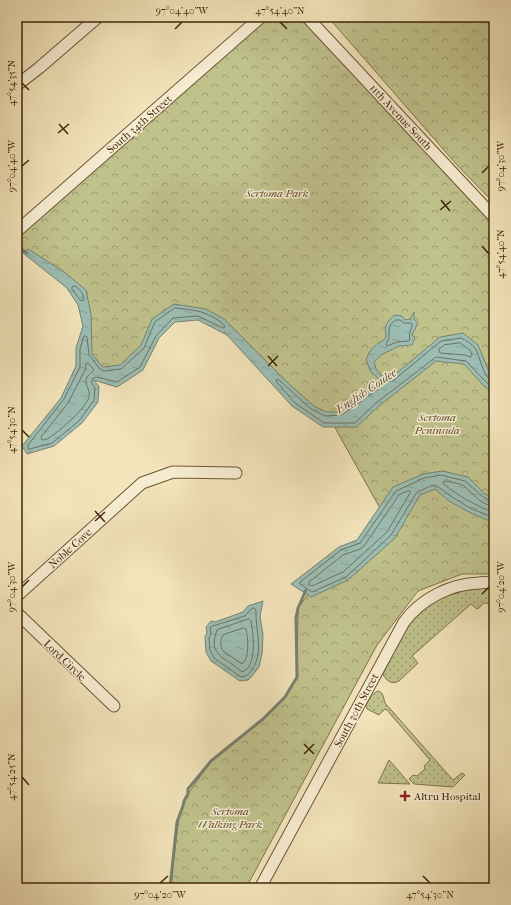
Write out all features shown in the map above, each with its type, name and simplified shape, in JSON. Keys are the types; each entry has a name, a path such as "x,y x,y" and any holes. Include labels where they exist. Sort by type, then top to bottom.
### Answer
{"street":[{"path":"17,85 98,17"},
{"name":"South 34th Street","path":"17,231 261,17"},
{"name":"11th Avenue South","path":"307,17 494,217"},
{"name":"Noble Cove","path":"17,596 142,484 173,472 236,473"},
{"name":"South 30th Street","path":"260,888 400,628 407,618 422,603 440,592 479,582 494,583"},
{"name":"Lord Circle","path":"17,613 114,706"}],"green space":[{"name":"Sertoma Park","path":"261,17 307,17 494,217 494,574 462,574 418,591 377,645 246,888 170,888 179,817 188,794 211,761 263,719 285,697 297,677 298,608 331,563 390,526 334,426 327,422 231,329 178,312 119,379 89,371 86,318 73,290 17,245 17,238"},
{"path":"328,17 494,17 494,203 456,164"},
{"path":"488,588 494,589 494,604 484,603 477,609 471,604 412,656 418,663 399,681 394,683 386,679 383,674 399,641 416,616 436,601 458,591"},
{"path":"378,691 382,694 385,703 453,780 462,773 465,775 453,787 414,784 409,779 413,775 417,776 425,769 424,766 430,760 386,709 379,715 367,709 366,705 368,701 372,695"},
{"path":"389,760 410,784 378,783"}],"water":[{"path":"28,249 63,271 86,290 91,314 92,354 103,367 120,365 141,345 152,319 174,304 206,309 224,319 290,385 314,406 326,412 339,412 378,384 379,379 371,372 366,360 372,349 386,337 385,330 388,322 395,315 402,316 405,320 410,319 414,312 414,319 418,323 412,335 415,338 412,345 399,346 381,355 374,362 376,369 383,377 392,377 440,337 463,333 478,345 490,374 494,379 494,393 484,386 464,364 436,361 379,406 356,427 323,427 292,406 227,335 198,320 175,322 159,338 143,370 117,387 93,380 99,386 98,402 82,423 54,446 27,454 22,446 61,398 76,366 76,348 83,326 78,305 67,288 23,253"},
{"path":"442,471 468,477 485,494 494,497 494,523 449,501 435,489 420,495 395,538 348,580 311,597 291,584 339,547 357,540 393,487 423,474"},
{"path":"263,601 260,616 263,635 262,654 259,667 248,680 240,681 211,661 206,652 206,627 211,621 215,622 243,612 248,606"}],"waterway":[{"name":"English Coulee","path":"21,249 27,253"},
{"path":"170,888 177,822 188,794 188,789 211,761 263,719 285,697 297,677 296,618 298,608 306,590"}],"place":[{"name":"Altru Hospital","path":"405,796"}],"park label":[{"name":"Sertoma Peninsula","path":"437,423"},
{"name":"Sertoma Walking Park","path":"230,817"}]}
